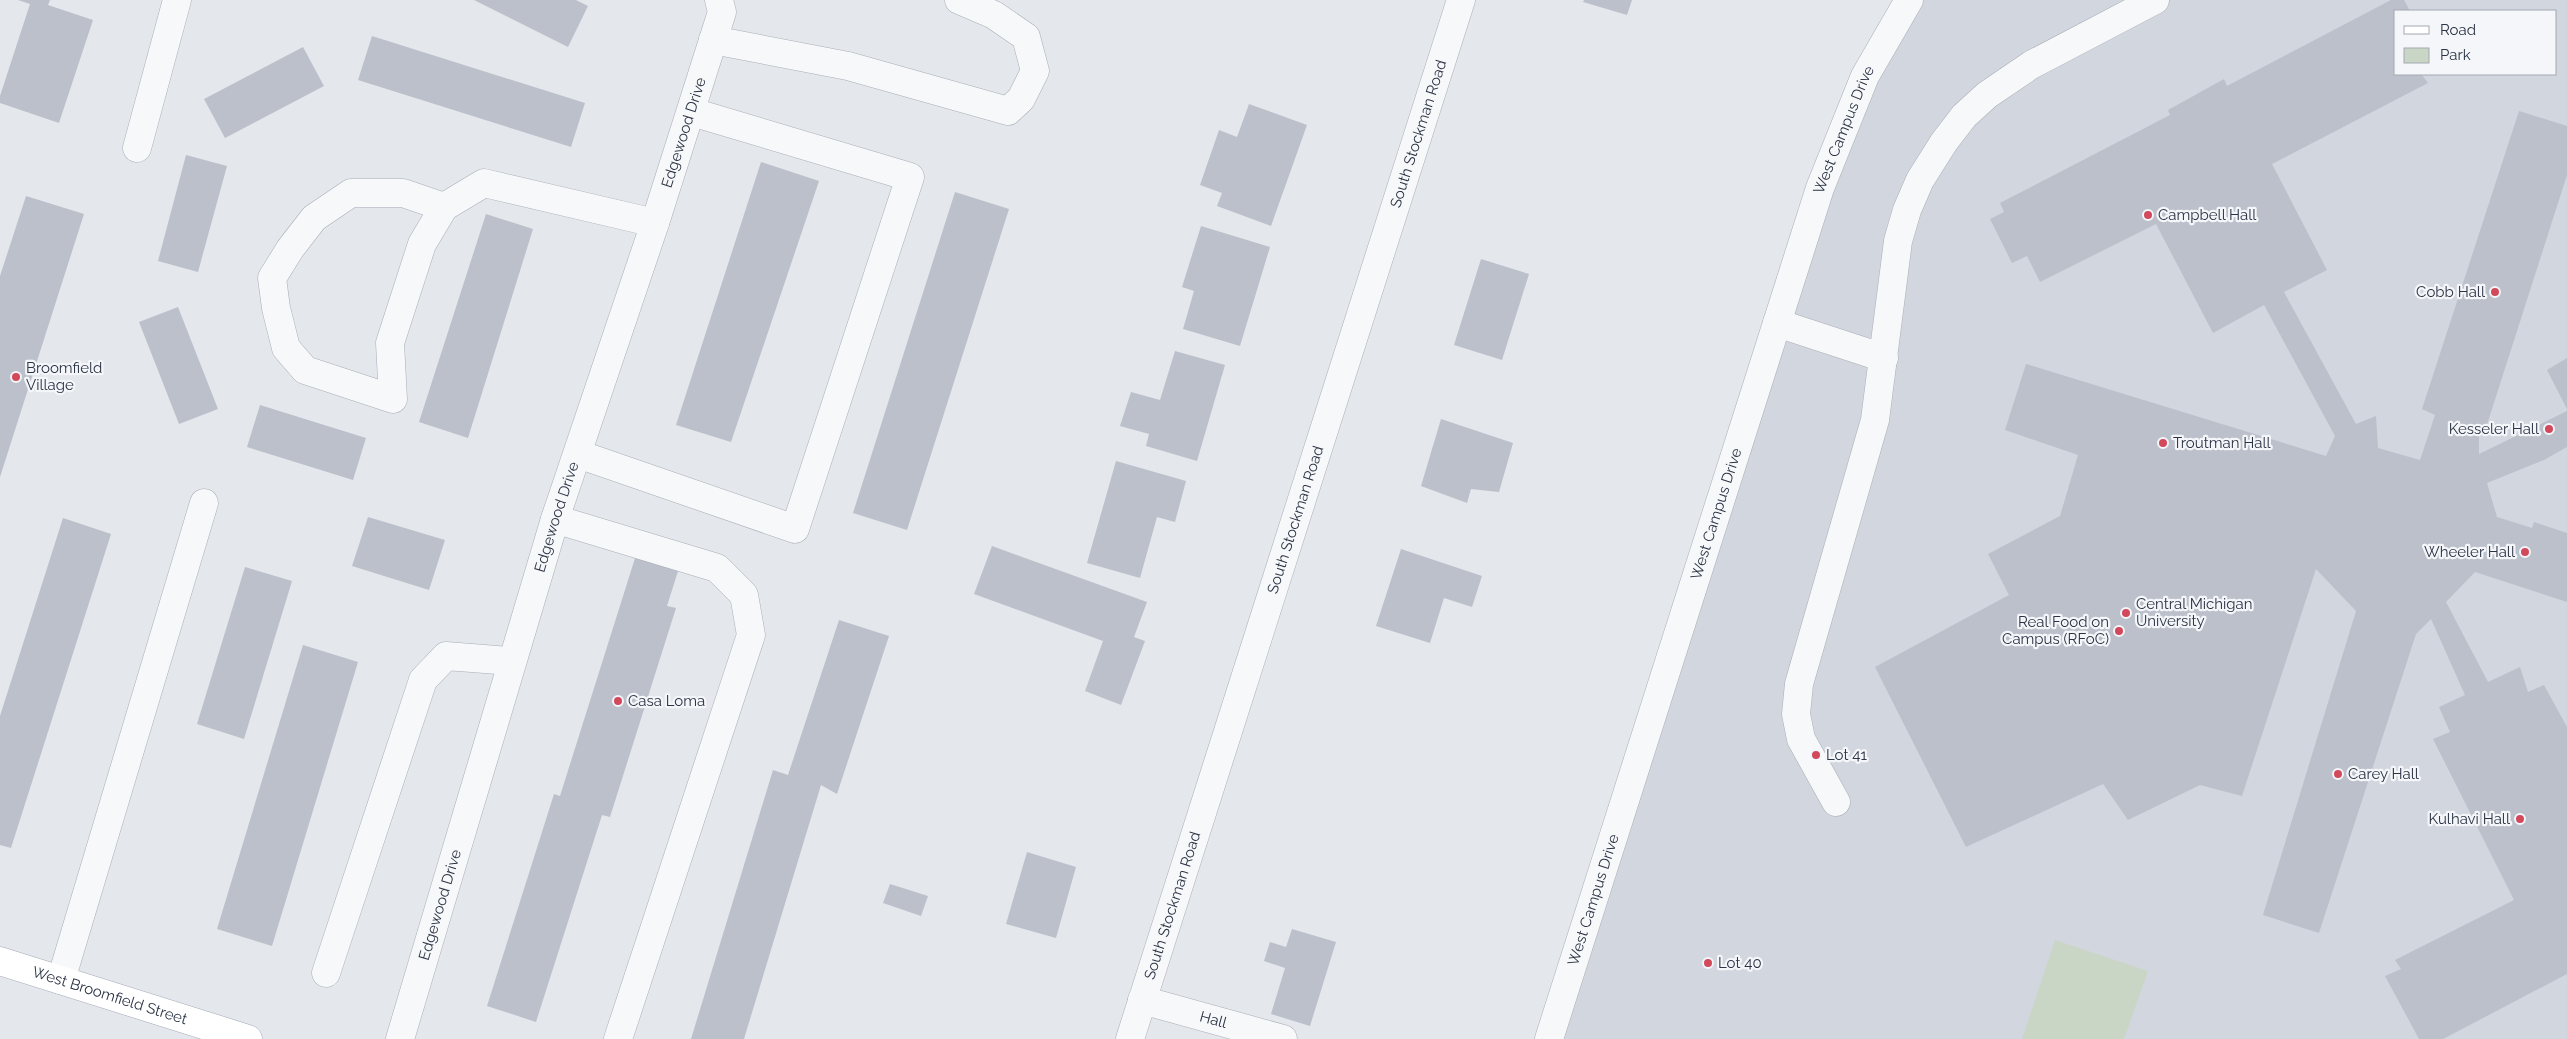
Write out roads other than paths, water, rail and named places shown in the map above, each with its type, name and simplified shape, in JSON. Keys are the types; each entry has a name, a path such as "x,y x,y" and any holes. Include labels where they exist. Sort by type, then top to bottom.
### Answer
{"main road":[{"name":"West Broomfield Street","path":"0,960 248,1039"}],"street":[{"path":"137,148 176,0"},
{"name":"Edgewood Drive","path":"400,1039 511,661 555,519 692,112 722,12 719,0"},
{"path":"714,40 848,66 1008,111 1021,99 1034,71 1026,37 994,15 959,0"},
{"name":"South Stockman Road","path":"1130,1039 1461,0"},
{"name":"West Campus Drive","path":"1549,1039 1820,188 1842,129 1865,76 1909,0"},
{"path":"1836,802 1801,739 1796,714 1799,684 1875,420 1898,241 1907,210 1920,180 1944,142 1964,116 1987,95 2024,70 2155,0"},
{"path":"578,454 795,529 910,177 692,112"},
{"path":"444,207 403,193 352,192 314,218 290,248 272,278 286,348 305,370 393,399 390,343 422,244 444,207 484,183 655,222"},
{"path":"1777,323 1884,358"},
{"path":"60,980 204,502"},
{"path":"555,519 717,568 744,595 751,635 618,1039"},
{"path":"326,973 424,680 446,656 511,661"},
{"name":"Hall","path":"1142,1000 1283,1039"}],"place":[{"name":"Campbell Hall","path":"2148,215"},
{"name":"Cobb Hall","path":"2495,292"},
{"name":"Broomfield Village","path":"16,377"},
{"name":"Kesseler Hall","path":"2549,429"},
{"name":"Troutman Hall","path":"2163,443"},
{"name":"Wheeler Hall","path":"2525,552"},
{"name":"Central Michigan University","path":"2126,613"},
{"name":"Real Food on Campus (RFoC)","path":"2119,631"},
{"name":"Casa Loma","path":"618,701"},
{"name":"Lot 41","path":"1816,755"},
{"name":"Carey Hall","path":"2338,774"},
{"name":"Kulhavi Hall","path":"2520,819"},
{"name":"Lot 40","path":"1708,963"}]}
